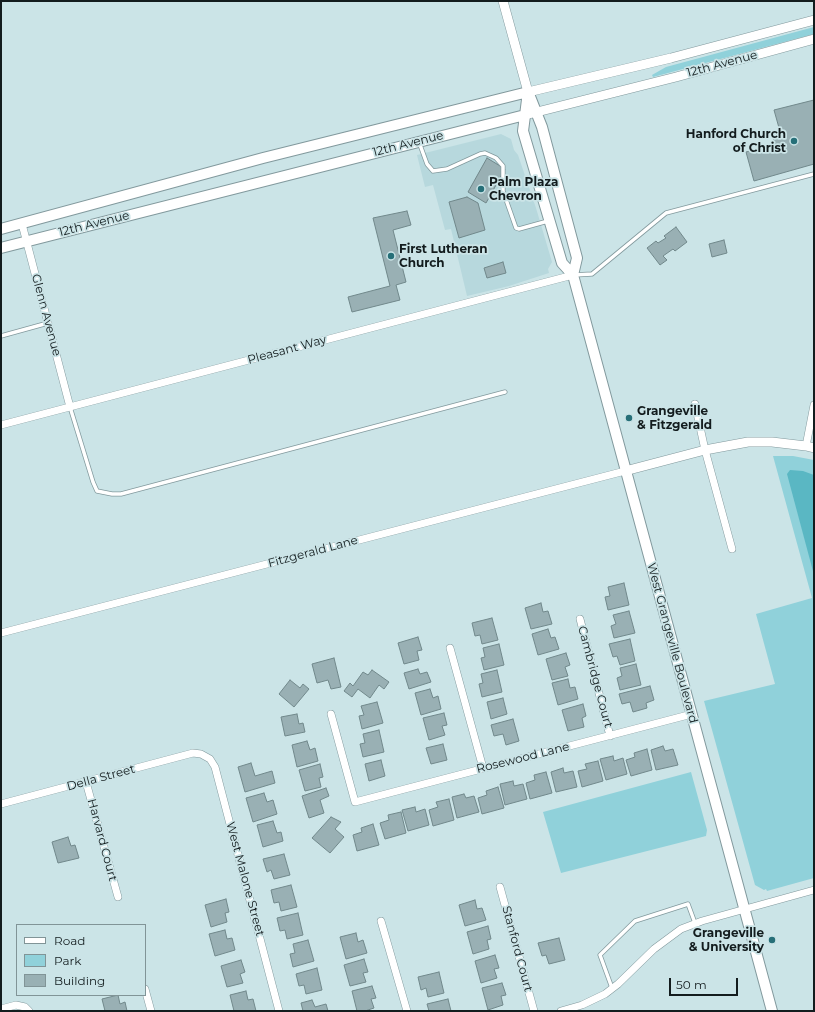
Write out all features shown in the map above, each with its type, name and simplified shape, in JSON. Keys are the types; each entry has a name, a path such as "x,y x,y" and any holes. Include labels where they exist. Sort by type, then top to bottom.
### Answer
{"main road":[{"name":"West Grangeville Boulevard","path":"528,92 542,127 577,258 573,275"},
{"name":"West Grangeville Boulevard","path":"528,92 523,131 562,263 573,275 772,1011"},
{"name":"12th Avenue","path":"1,229 278,155 528,92"},
{"name":"12th Avenue","path":"1,248 419,141 525,116"}],"street":[{"path":"503,1 528,92"},
{"name":"12th Avenue","path":"528,92 671,58 814,20"},
{"name":"12th Avenue","path":"525,116 814,39"},
{"name":"Glenn Avenue","path":"22,224 70,407"},
{"name":"Pleasant Way","path":"1,425 573,275"},
{"path":"695,404 705,450 732,549"},
{"path":"625,471 705,450 748,442 772,442 810,447 814,404"},
{"name":"Fitzgerald Lane","path":"1,633 625,471"},
{"name":"Cambridge Court","path":"580,619 610,736"},
{"path":"450,648 483,768"},
{"name":"Rosewood Lane","path":"331,714 355,802 692,714"},
{"name":"Della Street","path":"1,804 193,753 201,754"},
{"name":"West Malone Street","path":"201,754 210,758 215,767 279,1011"},
{"name":"Harvard Court","path":"86,782 118,897"},
{"name":"Stanford Court","path":"500,887 534,1011"},
{"path":"561,1011 594,1000 612,988 664,941 681,929 695,923 814,890"},
{"path":"381,921 406,1011"},
{"path":"146,993 151,1011"},
{"path":"1,1008 16,1005 27,1009"}],"lane":[{"path":"419,141 427,164 433,170 447,169 480,154 485,154 496,158 503,166 503,191 516,228 519,229 550,221"},
{"path":"573,275 592,274 666,213 814,174"},
{"path":"1,336 48,324"},
{"path":"70,407 97,491 121,494 505,392"},
{"path":"612,988 600,955 635,921 688,904 695,923"}],"shaded area":[{"path":"501,134 511,139 514,150 518,155 552,262 548,269 549,273 509,286 467,296 451,229 445,230 433,185 425,187 417,155"},
{"path":"790,470 803,471 814,475 814,575 787,474"}],"green space":[{"path":"814,27 814,34 653,77 652,75 666,67"},
{"path":"773,456 793,456 814,460 814,878 767,891 766,889 764,890 755,885 704,701 775,684 756,614 812,598"},
{"path":"691,772 707,830 706,836 561,873 543,812"}],"building":[{"name":"Hanford Church of Christ","path":"814,100 814,164 754,181 746,152 775,145 773,137 781,135 774,110"},
{"path":"487,158 505,169 486,203 468,192"},
{"path":"467,197 478,203 485,230 459,238 449,202"},
{"name":"First Lutheran Church","path":"407,211 411,225 393,230 406,282 396,285 400,300 352,312 348,297 390,286 373,218"},
{"path":"676,227 687,242 675,251 673,249 663,256 667,260 660,265 647,248 656,241 658,243 666,238 664,236"},
{"path":"724,240 727,253 712,257 709,244"},
{"path":"503,262 506,273 487,278 484,268"},
{"path":"624,583 629,605 608,610 605,597 610,596 608,587"},
{"path":"541,603 543,612 548,611 552,624 531,629 525,608"},
{"path":"629,611 635,633 614,638 611,626 616,624 613,615"},
{"path":"492,618 498,640 482,644 480,635 475,636 472,623"},
{"path":"548,629 551,638 555,637 559,649 538,655 532,634"},
{"path":"418,637 422,650 417,651 419,660 404,664 398,643"},
{"path":"630,639 635,661 620,665 617,656 613,657 609,644"},
{"path":"499,644 504,665 484,670 481,658 485,657 483,648"},
{"path":"566,653 570,665 565,667 568,676 552,680 546,659"},
{"path":"334,658 341,687 331,689 328,680 317,683 312,664"},
{"path":"636,664 641,685 620,690 617,678 622,676 620,668"},
{"path":"418,669 420,674 427,672 431,682 409,689 404,673"},
{"path":"372,670 389,682 384,689 379,685 370,698 358,689 352,697 344,691 350,683 353,686 363,672 368,675"},
{"path":"497,670 502,692 482,697 479,684 483,683 481,674"},
{"path":"568,679 570,688 575,687 578,699 558,705 552,683"},
{"path":"290,680 300,688 303,684 309,689 294,707 279,694"},
{"path":"650,686 654,700 646,703 647,708 633,712 630,702 622,704 619,694"},
{"path":"430,689 433,698 438,696 441,709 421,715 415,693"},
{"path":"503,698 507,714 491,719 487,702"},
{"path":"377,702 383,723 362,729 359,716 364,715 361,706"},
{"path":"583,704 586,716 582,718 584,727 568,731 562,710"},
{"path":"444,713 447,725 442,726 445,735 429,740 423,718"},
{"path":"297,714 299,724 303,723 305,732 285,736 281,717"},
{"path":"513,719 519,741 506,745 503,734 494,736 491,725"},
{"path":"379,730 384,752 363,757 360,744 365,743 363,734"},
{"path":"307,741 310,750 315,748 318,761 297,767 292,745"},
{"path":"443,744 447,760 431,764 426,748"},
{"path":"663,746 665,751 673,749 678,765 656,770 651,750"},
{"path":"647,749 652,770 631,776 626,760 635,757 634,753"},
{"path":"613,756 614,761 623,758 627,774 606,780 600,759"},
{"path":"381,760 385,776 369,781 365,764"},
{"path":"598,761 603,781 582,787 578,771 587,769 585,764"},
{"path":"251,763 255,776 272,771 275,783 245,792 238,767"},
{"path":"320,764 323,777 319,778 321,787 305,791 299,770"},
{"path":"563,768 564,773 573,771 577,787 556,792 551,772"},
{"path":"546,772 552,793 530,799 526,783 535,780 534,775"},
{"path":"513,781 514,786 523,784 527,799 505,805 500,784"},
{"path":"498,787 504,808 482,814 478,798 487,795 486,791"},
{"path":"326,788 329,796 320,800 324,813 309,818 302,796"},
{"path":"264,793 267,802 273,800 277,814 253,822 246,798"},
{"path":"464,794 466,798 474,796 479,812 457,818 452,797"},
{"path":"449,799 454,820 433,826 429,810 438,807 436,802"},
{"path":"415,807 416,812 425,809 429,825 408,831 402,810"},
{"path":"401,812 406,833 385,839 380,823 389,820 388,815"},
{"path":"331,817 341,822 335,829 344,837 330,853 312,838"},
{"path":"273,821 277,833 281,832 283,841 263,847 257,825"},
{"path":"373,824 379,845 357,851 353,835 362,832 361,828"},
{"path":"68,837 71,846 75,845 79,858 58,863 52,842"},
{"path":"284,854 290,875 274,879 271,870 267,872 263,859"},
{"path":"291,885 297,907 281,911 279,902 274,903 271,890"},
{"path":"226,899 229,912 225,913 227,922 211,927 205,905"},
{"path":"475,900 477,909 482,908 486,920 465,926 459,905"},
{"path":"298,913 303,935 287,939 285,930 280,931 277,918"},
{"path":"488,926 491,939 487,940 489,949 473,954 467,932"},
{"path":"225,930 227,939 232,938 235,950 215,956 209,934"},
{"path":"356,933 358,942 363,940 367,953 346,959 340,937"},
{"path":"559,938 565,960 549,964 546,955 542,956 538,943"},
{"path":"308,940 314,961 293,967 290,954 295,953 293,944"},
{"path":"495,955 499,968 494,969 497,978 481,983 475,961"},
{"path":"364,959 368,972 363,973 366,982 350,986 344,965"},
{"path":"241,960 245,972 240,974 243,983 227,987 221,966"},
{"path":"317,968 322,990 306,994 304,985 299,986 296,974"},
{"path":"439,972 444,993 428,997 426,988 421,990 418,977"},
{"path":"502,983 506,995 501,996 503,1005 488,1010 482,988"},
{"path":"372,986 376,998 371,999 374,1008 365,1011 357,1011 352,991"},
{"path":"246,991 248,1000 253,999 256,1011 234,1011 230,995"},
{"path":"118,996 120,1004 125,1002 127,1011 105,1011 102,999"},
{"path":"448,999 451,1011 429,1011 427,1004"},
{"path":"312,1000 315,1007 326,1004 328,1011 303,1011 301,1003"}],"place":[{"name":"Hanford Church of Christ","path":"794,141"},
{"name":"Palm Plaza Chevron","path":"481,189"},
{"name":"First Lutheran Church","path":"391,256"},
{"name":"Grangeville & Fitzgerald","path":"629,418"},
{"name":"Grangeville & University","path":"772,940"}]}
